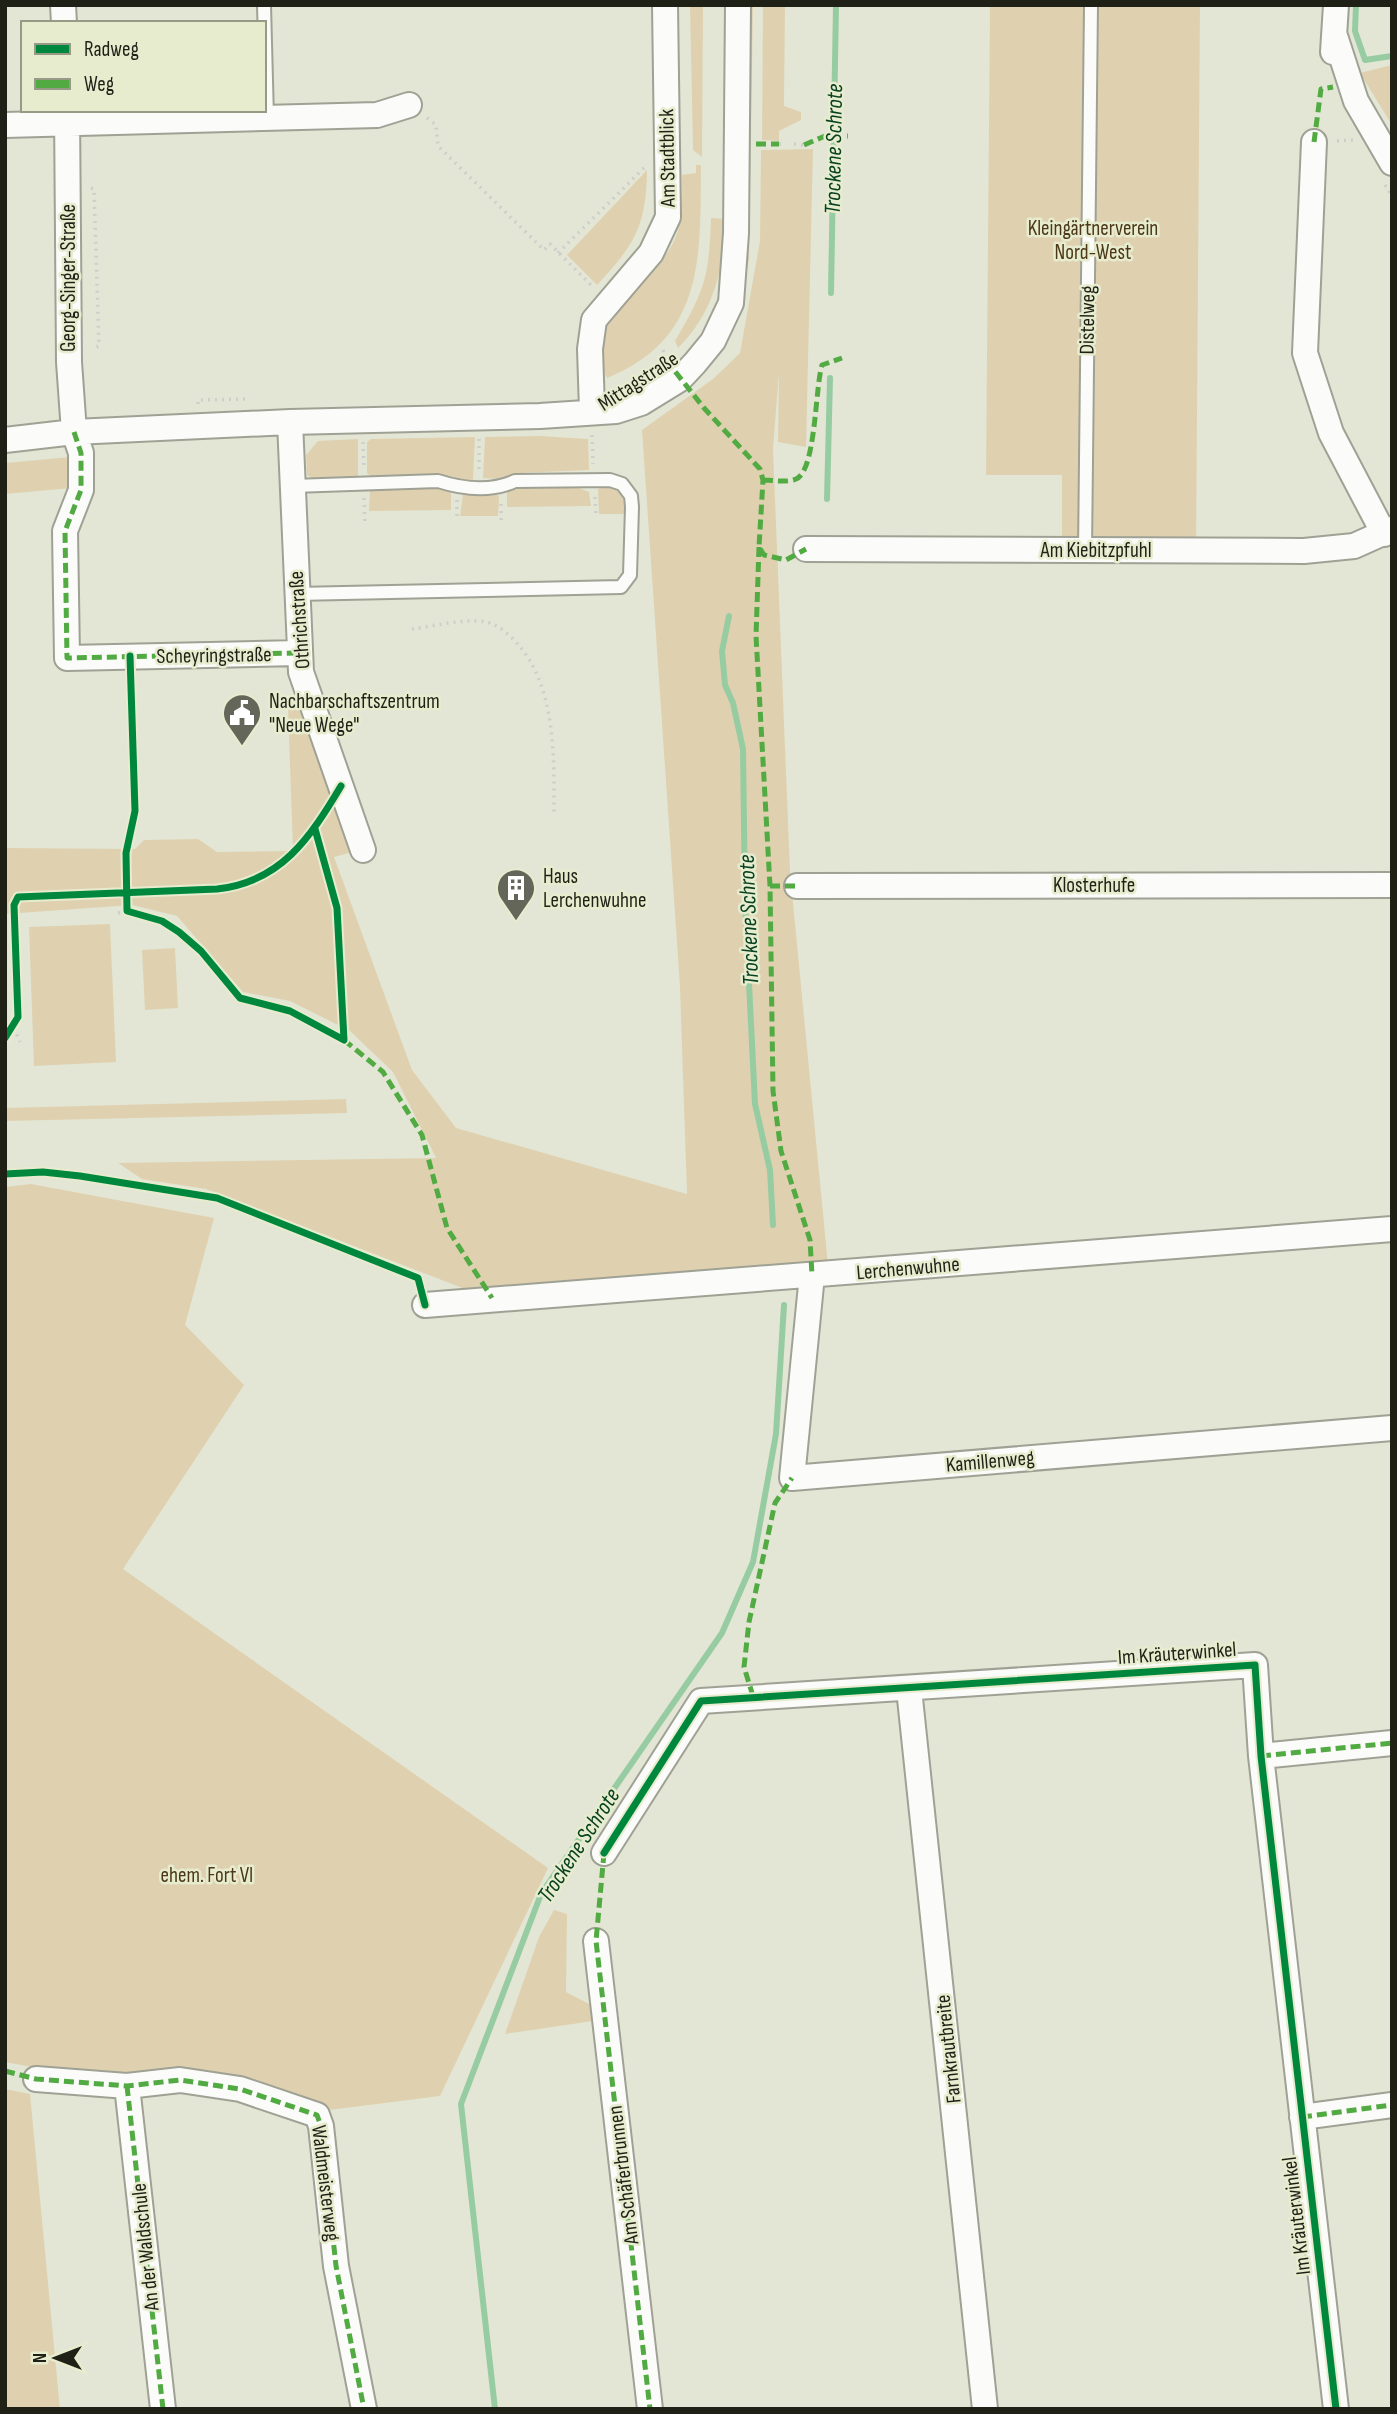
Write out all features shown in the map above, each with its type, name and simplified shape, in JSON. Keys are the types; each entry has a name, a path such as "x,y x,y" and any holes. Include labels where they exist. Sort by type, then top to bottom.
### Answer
{"street":[{"name":"Am Stadtblick","path":"592,410 590,338 594,320 607,301 644,262 662,233 668,210 665,5"},
{"name":"Mittagstraße","path":"592,410 616,411 641,403 687,372 713,341 731,303 738,5"},
{"path":"1336,5 1335,36 1365,136 1385,169"},
{"path":"5,125 67,117 267,118 377,115 409,105"},
{"name":"Georg-Singer-Straße","path":"67,117 69,362 74,432"},
{"name":"Am Kiebitzpfuhl","path":"806,549 1304,551 1354,546 1388,532 1331,433 1305,354 1314,142"},
{"path":"5,440 74,432 290,422 540,416 592,410"},
{"name":"Othrichstraße","path":"290,422 298,653 305,688 363,850"},
{"name":"Scheyringstraße","path":"74,432 81,453 81,490 65,531 67,658 298,653"},
{"name":"Klosterhufe","path":"797,886 1392,885"},
{"name":"Lerchenwuhne","path":"425,1305 1392,1230"},
{"name":"Kamillenweg","path":"812,1275 792,1478 1392,1428"},
{"name":"Im Kräuterwinkel","path":"604,1853 701,1701 1255,1665 1261,1756 1336,2409"},
{"name":"Farnkrautbreite","path":"909,1689 985,2409"},
{"path":"1261,1756 1392,1743"},
{"name":"Am Schäferbrunnen","path":"596,1941 650,2409"},
{"name":"Waldmeisterweg","path":"36,2079 127,2086 180,2080 240,2089 317,2115 321,2126 336,2266 364,2409"},
{"name":"An der Waldschule","path":"127,2086 163,2409"},
{"path":"1302,2117 1392,2105"}],"lane":[{"name":"Distelweg","path":"1085,551 1091,5"},
{"path":"266,80 267,118"},
{"path":"293,485 438,481 457,488 501,488 515,481 610,480 622,484 632,503 630,575 621,587 296,594"}],"path":[{"path":"409,105 436,125 438,146 544,250 550,244 607,301"},
{"path":"1314,142 1357,140 1365,136"},
{"path":"779,144 786,144"},
{"path":"794,144 804,145"},
{"path":"558,253 667,145"},
{"path":"1385,169 1392,196"},
{"path":"663,350 666,360"},
{"path":"592,435 593,465"},
{"path":"363,451 364,470"},
{"path":"479,452 479,473"},
{"path":"412,629 490,623 502,629 525,653 545,694 554,815"},
{"path":"118,913 127,911"},
{"path":"14,1028 20,1042"}],"green space":[{"path":"690,5 703,5 702,157 693,150"},
{"path":"748,5 753,5 749,259 742,297 722,335"},
{"path":"763,5 785,5 784,106 801,112 801,120 779,131 779,141 762,140"},
{"name":"Kleingärtnerverein Nord-West","path":"990,5 1200,5 1196,552 1062,551 1062,475 986,475"},
{"path":"1392,65 1392,125 1360,73"},
{"path":"813,149 806,447 778,442 779,372 773,449 790,872 828,1265 500,1293 465,1289 206,1189 142,1179 118,1163 436,1158 393,1072 350,1031 290,1001 243,992 177,916 132,905 5,914 5,848 135,849 144,840 198,839 217,852 293,851 288,707 304,710 352,852 334,857 412,1070 456,1128 687,1194 680,987 642,430 713,379 740,353 760,241 761,150"},
{"path":"696,165 701,165 697,261 691,290 680,317 663,340 639,361 607,378 601,357 602,339 609,322 672,245 680,220 682,175 696,173"},
{"path":"647,170 644,206 636,233 621,258 597,285 567,255"},
{"path":"711,218 726,219 715,288 701,319 678,348 675,341 704,282"},
{"path":"475,437 473,480 456,480 440,474 372,477 367,473 367,442 371,439"},
{"path":"485,437 588,439 589,470 520,473 499,479 483,478"},
{"path":"358,439 358,477 312,478 307,475 306,455 318,441"},
{"path":"71,457 72,488 5,494 5,463"},
{"path":"519,486 574,486 589,492 591,506 507,507 507,491"},
{"path":"607,487 622,496 625,514 599,514 598,489"},
{"path":"439,488 451,493 451,510 369,511 370,490"},
{"path":"495,492 499,497 498,516 460,516 463,494"},
{"path":"110,924 116,1062 34,1066 29,927"},
{"path":"175,948 178,1008 145,1010 142,950"},
{"path":"346,1099 347,1113 5,1121 5,1108"},
{"name":"ehem. Fort VI","path":"31,1184 214,1218 185,1325 244,1385 123,1569 548,1868 440,2096 321,2111 174,2075 32,2067 5,2062 5,1187"},
{"path":"554,1910 567,1914 566,1992 593,2006 593,2021 505,2034 539,1937"},
{"path":"5,2089 30,2094 60,2409 5,2409"}],"waterway":[{"name":"Trockene Schrote","path":"831,293 836,5"},
{"path":"1356,5 1355,31 1365,60 1392,56"},
{"name":"Trockene Schrote","path":"827,499 830,378"},
{"name":"Trockene Schrote","path":"729,616 722,651 725,685 733,703 743,749 745,903 755,1104 770,1170 773,1225"},
{"name":"Trockene Schrote","path":"495,2409 461,2104 541,1894 722,1633 753,1562 776,1434 784,1305"}],"marked path":[{"path":"1314,142 1321,89 1333,87"},
{"path":"804,145 825,136 848,136"},
{"path":"756,144 779,144"},
{"path":"763,480 792,480 803,473 811,445 822,365 842,358"},
{"path":"666,360 704,408 760,469 763,480 759,547 764,555 786,560 806,549"},
{"path":"74,432 81,453 81,490 65,531 67,658 298,653"},
{"path":"759,547 756,636 770,886 773,1091 781,1151 810,1240 812,1275"},
{"path":"770,886 797,886"},
{"path":"344,1040 383,1072 422,1135 447,1228 492,1298"},
{"path":"753,1696 744,1667 749,1622 775,1503 792,1478"},
{"path":"1261,1756 1392,1743"},
{"path":"604,1853 596,1941 650,2409"},
{"path":"5,2071 36,2079 127,2086 180,2080 240,2089 317,2115 321,2126 336,2266 364,2409"},
{"path":"127,2086 163,2409"},
{"path":"1302,2117 1392,2105"}],"cycle path":[{"path":"130,656 135,811 126,853 127,911 162,921 179,932 201,951 240,998 290,1011 344,1040 337,908 315,829"},
{"path":"5,1038 18,1017 14,905 18,897 217,889 239,885 276,867 291,854 318,823 341,786"},
{"path":"5,1174 43,1172 80,1176 217,1198 418,1278 425,1305"},
{"path":"604,1853 701,1701 1255,1665 1261,1756 1336,2409"}],"place":[{"name":"Nachbarschaftszentrum \"Neue Wege\"","path":"242,747"},
{"name":"Haus Lerchenwuhne","path":"516,922"}]}
